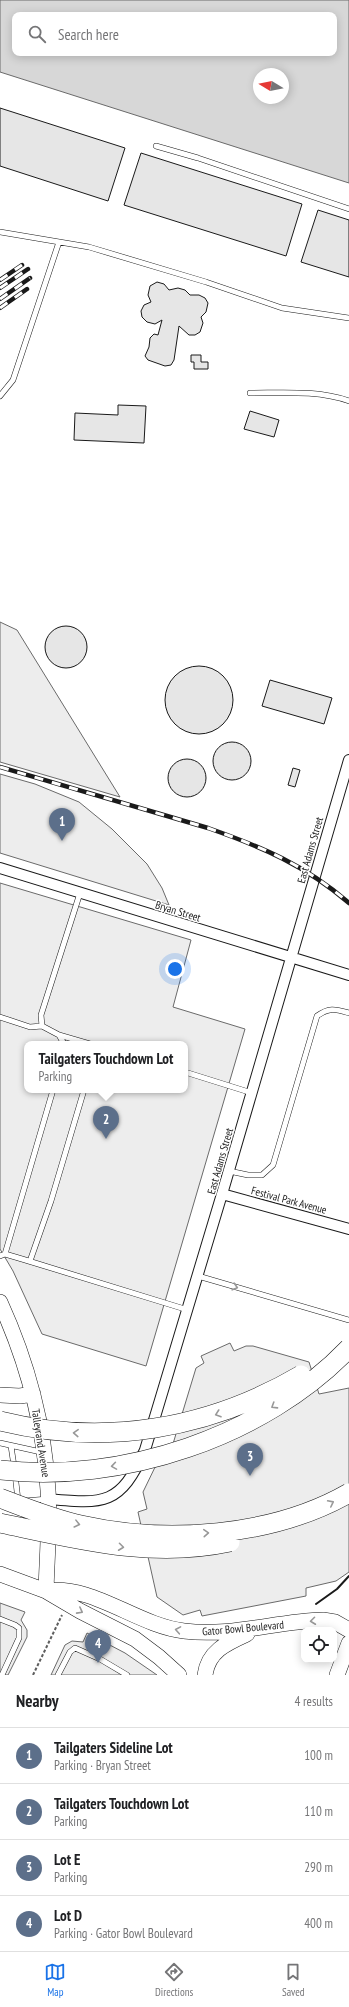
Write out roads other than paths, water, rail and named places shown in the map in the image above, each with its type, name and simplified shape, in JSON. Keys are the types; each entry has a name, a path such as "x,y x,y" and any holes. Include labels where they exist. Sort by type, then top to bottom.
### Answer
{"highway":[{"path":"0,1421 42,1430 97,1434 149,1430 186,1423 236,1408 276,1389 314,1367 349,1340"},
{"path":"0,1470 55,1472 94,1469 137,1462 191,1446 230,1431 280,1403 315,1378 349,1348"},
{"path":"0,1523 93,1543 137,1549 201,1547 235,1541 257,1534 326,1506 349,1493"},
{"path":"4,1502 79,1525 140,1534 217,1532 263,1526 298,1517"}],"street":[{"name":"East Adams Street","path":"48,1499 99,1501 114,1495 130,1478 139,1462 150,1435 349,760"},
{"name":"Bryan Street","path":"0,868 349,975"},
{"name":"Festival Park Avenue","path":"222,1194 349,1229"},
{"name":"Talleyrand Avenue","path":"0,1302 17,1343 33,1394 44,1452 48,1499 46,1591"},
{"path":"0,1395 20,1396 33,1394"},
{"name":"Gator Bowl Boulevard","path":"0,1574 46,1591 135,1640 159,1657 179,1675"},
{"name":"Gator Bowl Boulevard","path":"46,1591 64,1589 78,1592 140,1619 173,1629 216,1632 323,1620 335,1622 349,1630"},
{"path":"205,1675 207,1664 219,1649 259,1628"},
{"path":"337,1675 349,1643"}],"lane":[{"path":"156,146 198,158 349,209"},
{"path":"0,232 89,247 123,256 282,308 349,318"},
{"path":"0,396 13,380 59,242"},
{"path":"250,393 302,393 339,397 349,401"},
{"path":"42,1026 41,1015 80,893"},
{"path":"229,1171 248,1176 262,1175 273,1165 317,1016 325,1010 335,1009 349,1013"},
{"path":"0,1017 30,1026 42,1026 59,1035 80,1041"},
{"path":"59,1035 62,1041"},
{"path":"188,1073 252,1093"},
{"path":"52,1093 2,1255 30,1261 188,1310"},
{"path":"30,1261 51,1201 83,1093"},
{"path":"198,1276 349,1320"},
{"path":"0,1443 44,1452"},
{"path":"11,1446 19,1502"},
{"path":"4,1502 48,1499"},
{"path":"0,1619 15,1625 20,1633 2,1675"},
{"path":"58,1675 72,1649 78,1648 110,1664 127,1675"}],"railway":[{"path":"0,280 22,265"},
{"path":"0,288 28,269"},
{"path":"0,299 30,278"},
{"path":"0,308 27,289"},
{"path":"0,767 208,828 247,842 282,858 316,878 349,903"}],"place":[{"name":"Tailgaters Sideline Lot","path":"62,841"},
{"name":"Tailgaters Touchdown Lot","path":"106,1139"},
{"name":"Lot E","path":"250,1476"},
{"name":"Lot D","path":"98,1663"}]}
